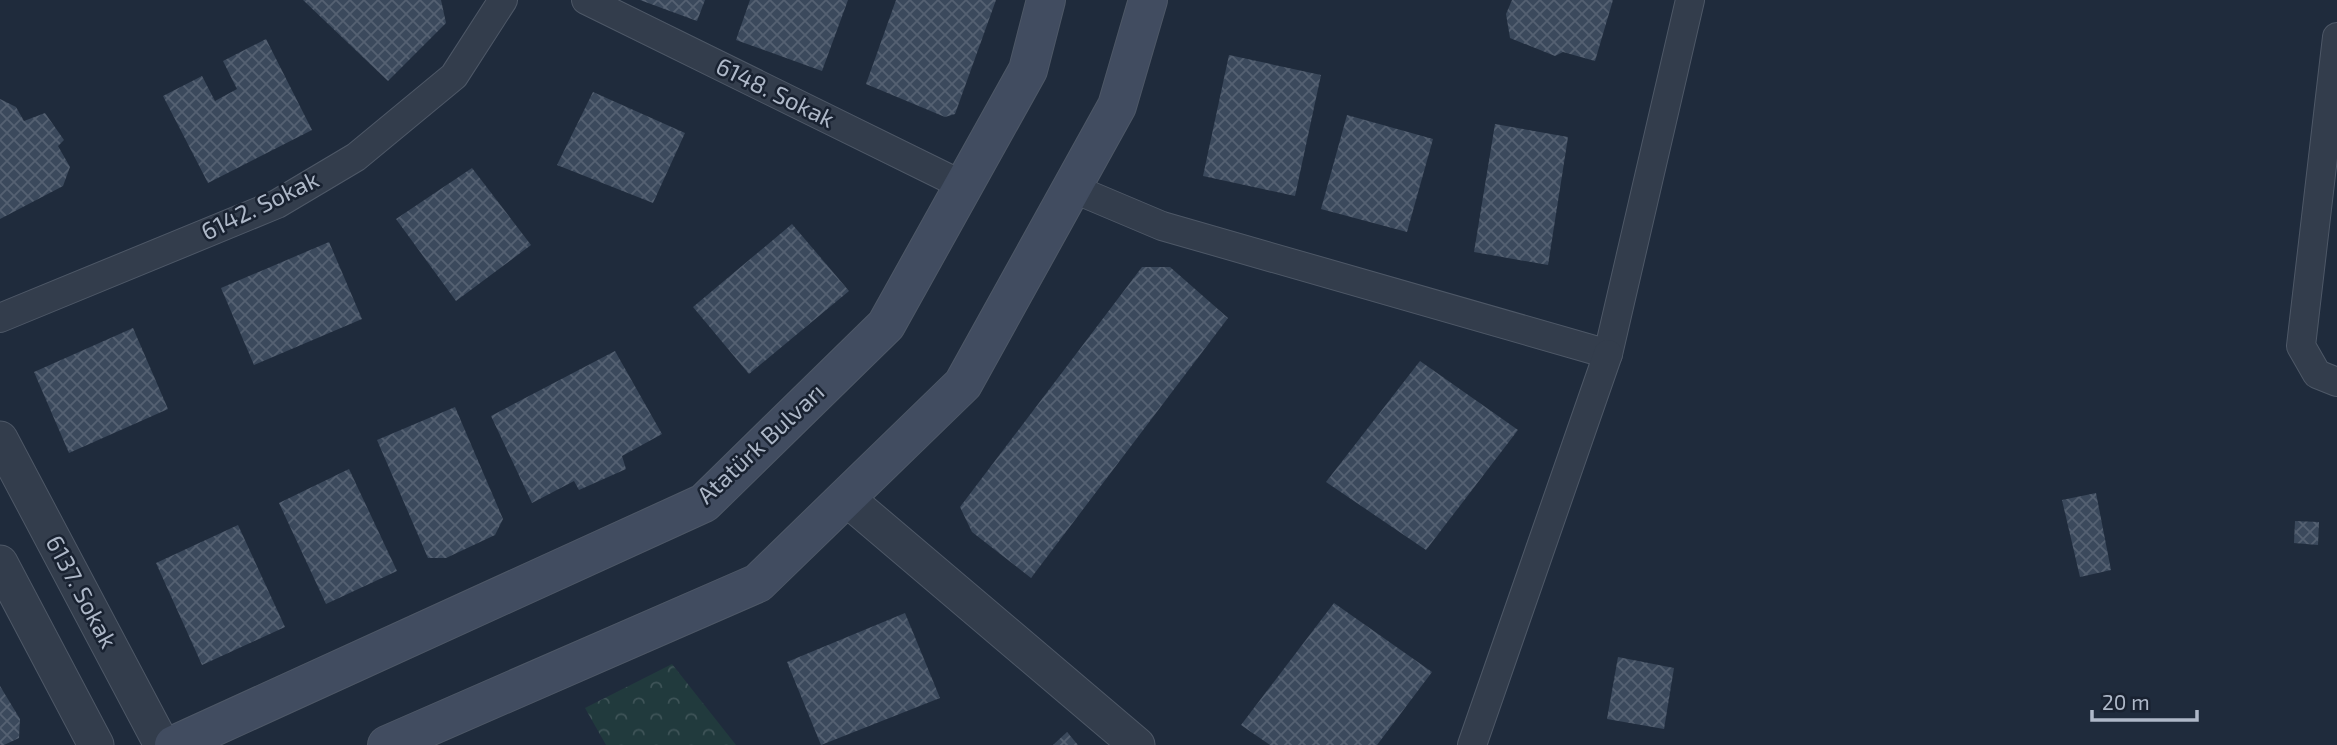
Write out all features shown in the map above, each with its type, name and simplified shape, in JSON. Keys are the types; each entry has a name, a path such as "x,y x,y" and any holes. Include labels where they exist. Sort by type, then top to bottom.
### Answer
{"main road":[{"name":"Atatürk Bulvarı","path":"174,745 704,503 886,325 1028,70 1046,0"},
{"path":"387,745 758,583 963,384 1117,106 1148,0"}],"street":[{"name":"6142. Sokak","path":"0,318 277,204 356,157 454,76 503,0"},
{"name":"6148. Sokak","path":"586,0 964,186"},
{"path":"1472,745 1608,354 1690,0"},
{"path":"2337,37 2301,346 2318,374 2337,382"},
{"path":"1072,188 1162,226 1608,354"},
{"name":"6137. Sokak","path":"0,439 162,745"},
{"path":"846,498 1137,745"},
{"path":"0,563 96,745"}],"green space":[{"path":"672,664 736,745 606,745 585,708"}],"building":[{"path":"303,0 441,0 446,23 388,81"},
{"path":"640,0 705,0 697,21"},
{"path":"750,0 848,0 822,71 736,40"},
{"path":"896,0 996,0 955,114 945,117 866,84"},
{"path":"1512,0 1613,0 1595,61 1563,52 1555,56 1510,38 1506,14"},
{"path":"266,39 312,130 208,183 163,96 202,76 215,101 237,89 223,61"},
{"path":"1229,55 1321,75 1295,196 1203,176"},
{"path":"593,92 685,133 653,203 557,165"},
{"path":"0,99 16,107 24,121 45,113 64,140 58,146 70,167 63,186 0,219"},
{"path":"1347,115 1433,139 1407,232 1321,209"},
{"path":"1495,124 1568,137 1548,265 1474,252"},
{"path":"472,168 531,245 456,301 396,219"},
{"path":"792,224 849,291 749,374 693,307"},
{"path":"329,242 362,319 254,365 221,288"},
{"path":"1142,267 1170,267 1228,318 1031,578 972,532 960,507"},
{"path":"133,328 168,409 69,453 34,372"},
{"path":"615,351 662,434 622,456 626,469 579,490 574,481 532,503 491,416"},
{"path":"1420,361 1518,430 1426,550 1326,482"},
{"path":"455,407 503,519 495,535 446,558 428,558 377,440"},
{"path":"349,469 397,571 326,604 279,503"},
{"path":"2096,493 2111,570 2080,577 2062,500"},
{"path":"2295,521 2319,522 2318,545 2294,543"},
{"path":"238,525 285,627 202,665 156,563"},
{"path":"1334,603 1432,672 1377,745 1270,745 1241,725"},
{"path":"905,613 940,698 821,745 787,662"},
{"path":"1618,657 1674,668 1664,729 1607,719"},
{"path":"0,686 20,719 19,738 4,745 0,745"},
{"path":"1067,732 1078,745 1053,745"}]}
